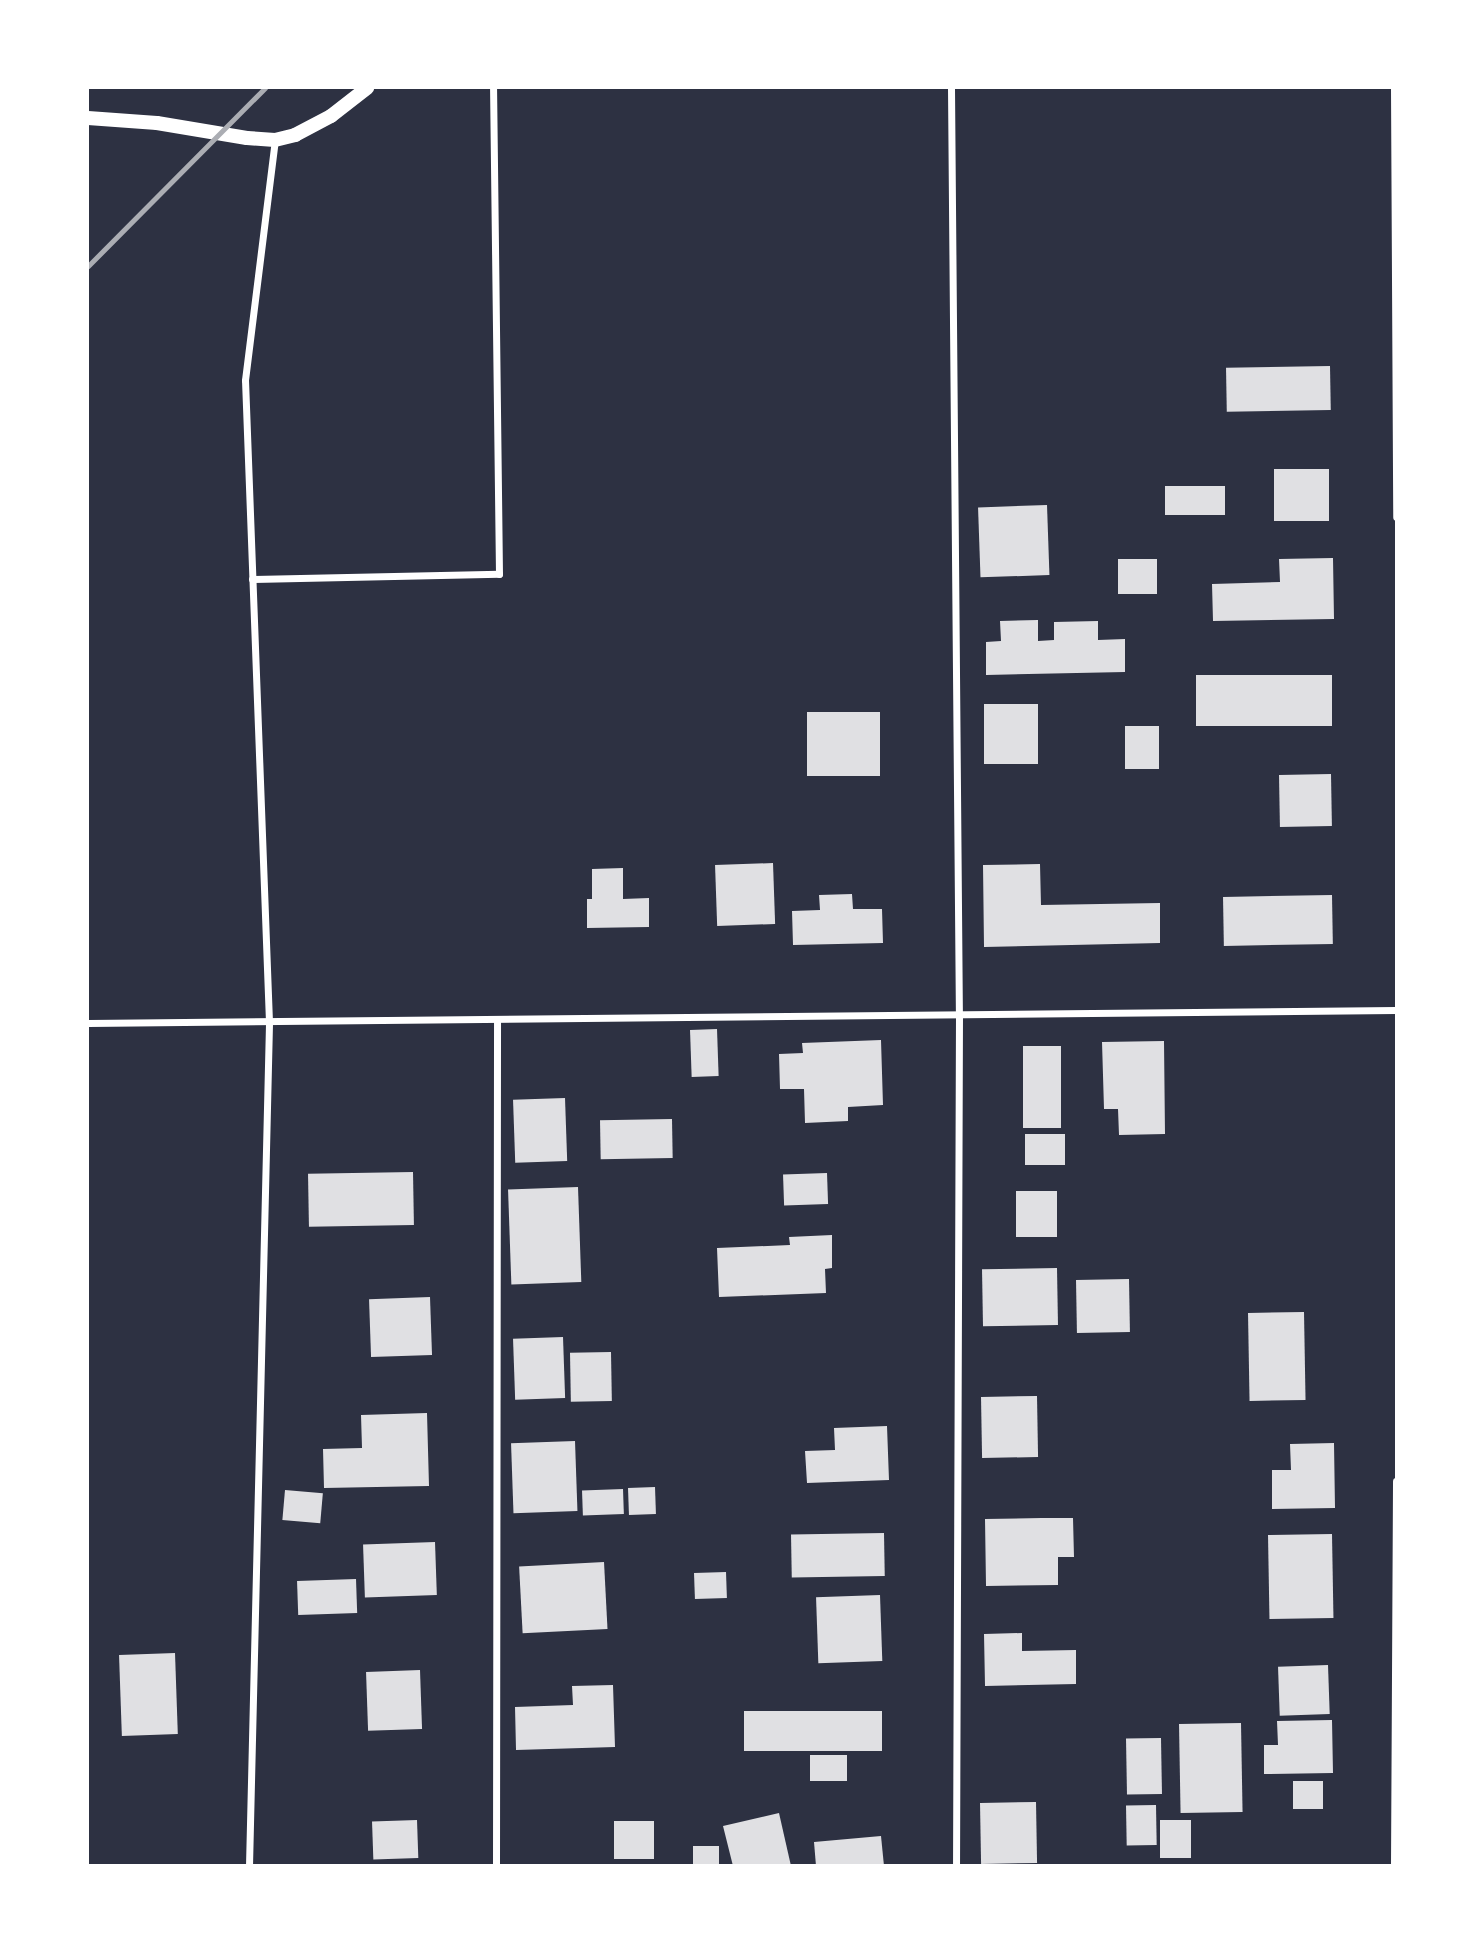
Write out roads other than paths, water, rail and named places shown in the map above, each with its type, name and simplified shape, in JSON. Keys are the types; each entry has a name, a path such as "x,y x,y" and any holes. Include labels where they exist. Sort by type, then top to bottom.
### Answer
{"main road":[{"path":"88,118 157,123 275,140 295,135 331,116 367,88"}],"street":[{"path":"252,579 499,574 493,88"},
{"path":"951,88 959,1015 956,1866"},
{"path":"1394,88 1396,517"},
{"path":"250,1866 269,1022 245,380 275,140"},
{"path":"88,1023 1396,1010"},
{"path":"496,1866 497,1020"},
{"path":"1394,1866 1396,1480"}],"railway":[{"path":"88,266 265,88"}]}
